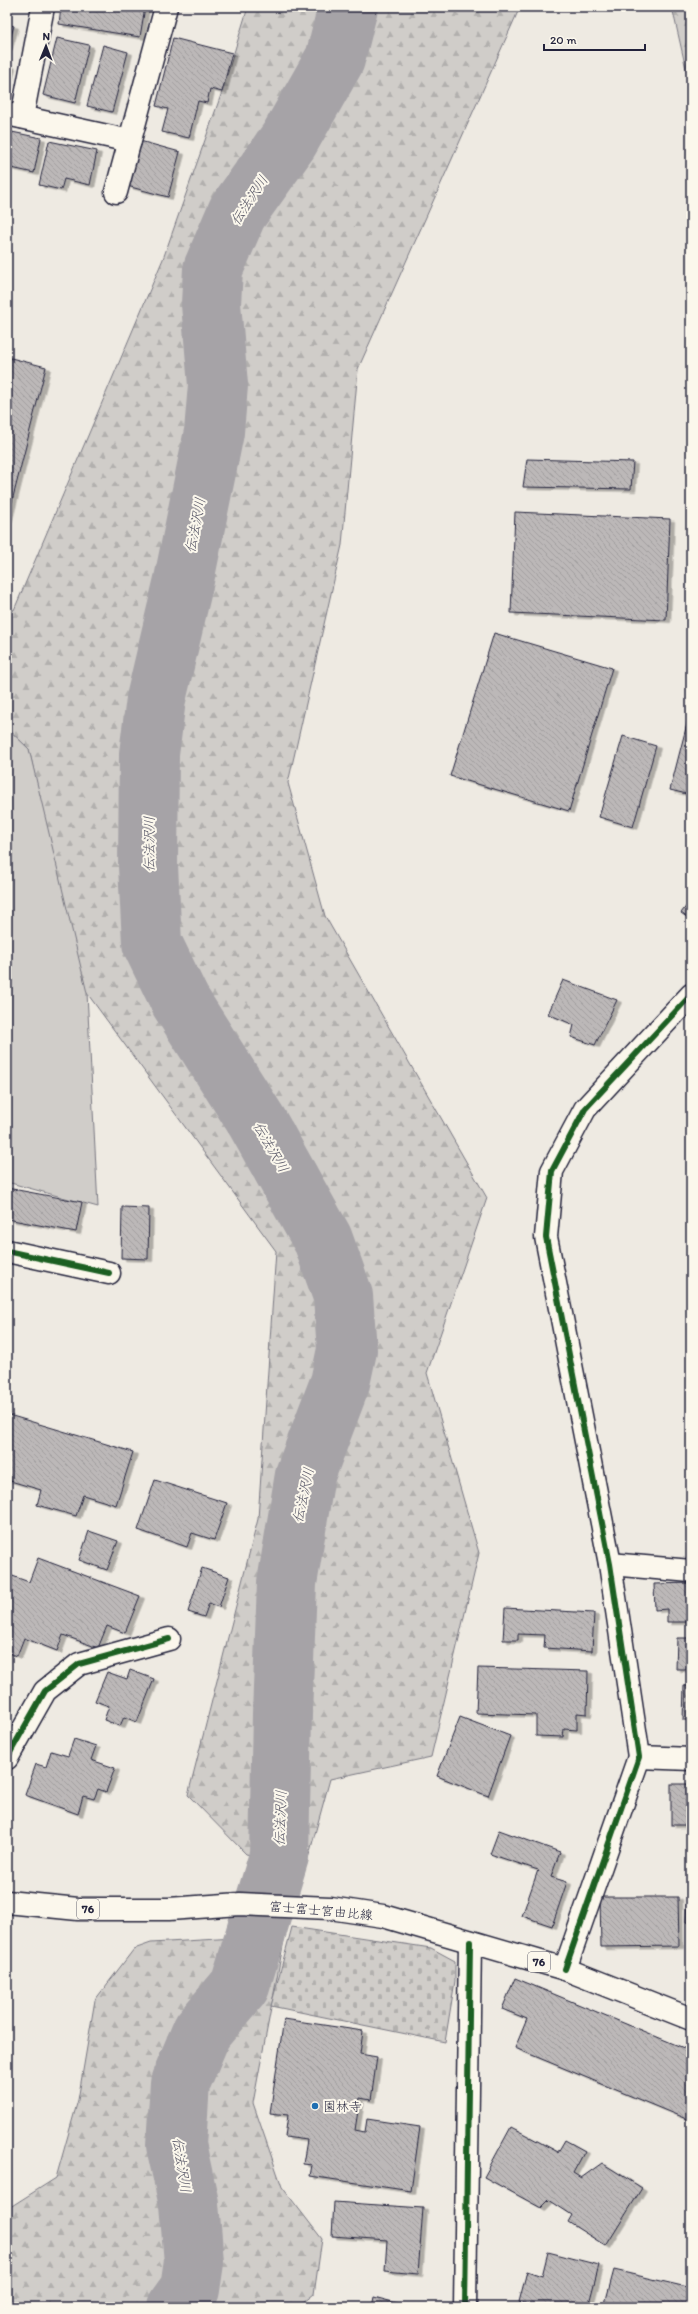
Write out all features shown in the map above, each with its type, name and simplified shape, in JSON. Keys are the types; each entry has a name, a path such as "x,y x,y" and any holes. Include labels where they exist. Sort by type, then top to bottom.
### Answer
{"street":[{"path":"43,7 15,116 130,141"},
{"path":"116,192 166,7"},
{"path":"565,1969 639,1757 610,1564 546,1237 552,1171 585,1109 691,995"},
{"path":"7,1251 109,1273"},
{"path":"610,1564 691,1571"},
{"path":"7,1758 44,1691 79,1664 169,1639"},
{"path":"639,1757 691,1759"},
{"name":"富士富士宮由比線","path":"7,1902 78,1909 169,1910 240,1904 330,1908 383,1916 565,1969 691,2019"},
{"path":"465,2307 470,1942"}],"green space":[{"path":"248,7 520,7 358,369 342,545 288,783 325,916 487,1198 427,1373 479,1553 431,1757 330,1779 306,1866 246,1854 188,1795 258,1519 276,1251 81,985 29,749 7,728 7,610 14,610 163,259 222,92"},
{"path":"672,7 691,7 691,91"},
{"path":"7,728 29,749 87,993 98,1207 7,1182"},
{"path":"292,1927 431,1948 455,1961 455,1981 445,2042 271,2006"},
{"path":"285,1935 253,2103 282,2187 322,2239 314,2294 298,2307 7,2307 7,2209 56,2178 78,2100 95,2000 134,1949 151,1943"}],"building":[{"path":"61,7 145,7 140,37 59,24"},
{"path":"7,24 14,26 7,49"},
{"path":"57,38 89,45 75,103 43,95"},
{"path":"173,38 232,53 222,92 210,89 207,103 198,101 189,138 162,132 168,109 156,106"},
{"path":"103,45 128,52 112,112 87,106"},
{"path":"7,65 11,66 7,82"},
{"path":"7,131 41,138 34,173 7,167"},
{"path":"49,141 97,151 90,185 64,179 61,190 39,185"},
{"path":"140,141 180,152 168,197 127,186"},
{"path":"7,357 46,367 7,521"},
{"path":"527,459 633,462 631,489 523,487"},
{"path":"515,512 670,519 666,620 511,613"},
{"path":"494,633 612,668 569,811 450,776"},
{"path":"688,720 691,720 691,795 670,790"},
{"path":"623,736 656,746 633,827 599,817"},
{"path":"691,900 691,920 681,913"},
{"path":"563,980 617,1000 595,1045 571,1037 574,1025 548,1014"},
{"path":"7,1188 82,1202 76,1232 7,1219"},
{"path":"122,1207 149,1208 148,1259 121,1258"},
{"path":"9,1415 133,1452 116,1505 83,1495 76,1516 37,1505 41,1490 7,1480"},
{"path":"155,1480 227,1503 214,1540 192,1533 187,1547 138,1530"},
{"path":"89,1531 118,1541 107,1570 79,1560"},
{"path":"38,1558 140,1596 125,1633 107,1626 98,1648 63,1635 57,1651 24,1638 17,1656 7,1652 7,1574 29,1582"},
{"path":"202,1568 229,1577 219,1607 209,1603 204,1617 188,1612"},
{"path":"691,1583 691,1622 667,1622 667,1609 655,1610 654,1584"},
{"path":"505,1608 594,1613 592,1651 544,1648 545,1635 518,1634 518,1640 503,1640"},
{"path":"677,1638 691,1638 691,1669 676,1669"},
{"path":"478,1668 588,1671 587,1714 577,1713 577,1730 564,1729 563,1737 536,1736 536,1715 476,1713"},
{"path":"130,1670 154,1679 137,1722 124,1717 120,1726 104,1720 109,1706 95,1701 107,1672 127,1679"},
{"path":"684,1686 691,1686 691,1720 683,1720"},
{"path":"460,1717 510,1736 488,1796 437,1776"},
{"path":"74,1739 96,1746 91,1760 115,1768 106,1792 98,1789 94,1799 83,1796 78,1814 25,1795 36,1764 46,1767 51,1751 68,1756"},
{"path":"671,1784 691,1784 691,1825 671,1825"},
{"path":"499,1830 560,1852 551,1877 567,1882 552,1926 522,1916 538,1870 490,1854"},
{"path":"600,1897 678,1897 679,1946 601,1947"},
{"path":"687,1897 691,1897 691,1923 686,1922"},
{"path":"690,1931 691,1963 689,1963"},
{"path":"515,1978 691,2051 691,2121 515,2048 527,2019 502,2009"},
{"name":"園林寺","path":"284,2019 363,2031 360,2054 377,2057 371,2100 360,2098 355,2130 365,2132 367,2119 420,2127 411,2191 310,2176 312,2165 303,2164 307,2140 285,2137 288,2115 270,2113"},
{"path":"511,2127 558,2152 565,2140 585,2151 573,2173 581,2178 602,2163 642,2188 606,2246 568,2222 572,2215 549,2200 541,2208 484,2177"},
{"path":"334,2202 423,2208 418,2274 385,2271 387,2240 332,2236"},
{"path":"548,2252 599,2265 588,2307 534,2307 519,2302 527,2271 542,2276"},
{"path":"614,2270 691,2288 691,2307 604,2307"},
{"path":"374,2297 412,2307 372,2307"}],"waterway":[{"name":"伝法沢川","path":"177,2307 190,2289 194,2262 189,2204 176,2145 180,2083 202,2031 240,1986 279,1856 287,1583 305,1475 340,1383 347,1350 343,1296 323,1240 257,1122 180,1001 152,943 148,866 149,754 156,699 184,580 214,432 218,385 211,304 213,269 237,213 289,140 335,59 348,7"}],"cycle path":[{"path":"565,1969 639,1757 610,1564 546,1237 552,1171 585,1109 691,995"},
{"path":"7,1251 109,1273"},
{"path":"7,1758 45,1691 79,1664 169,1639"},
{"path":"465,2307 470,1942"}],"place":[{"name":"園林寺","path":"315,2106"}]}
